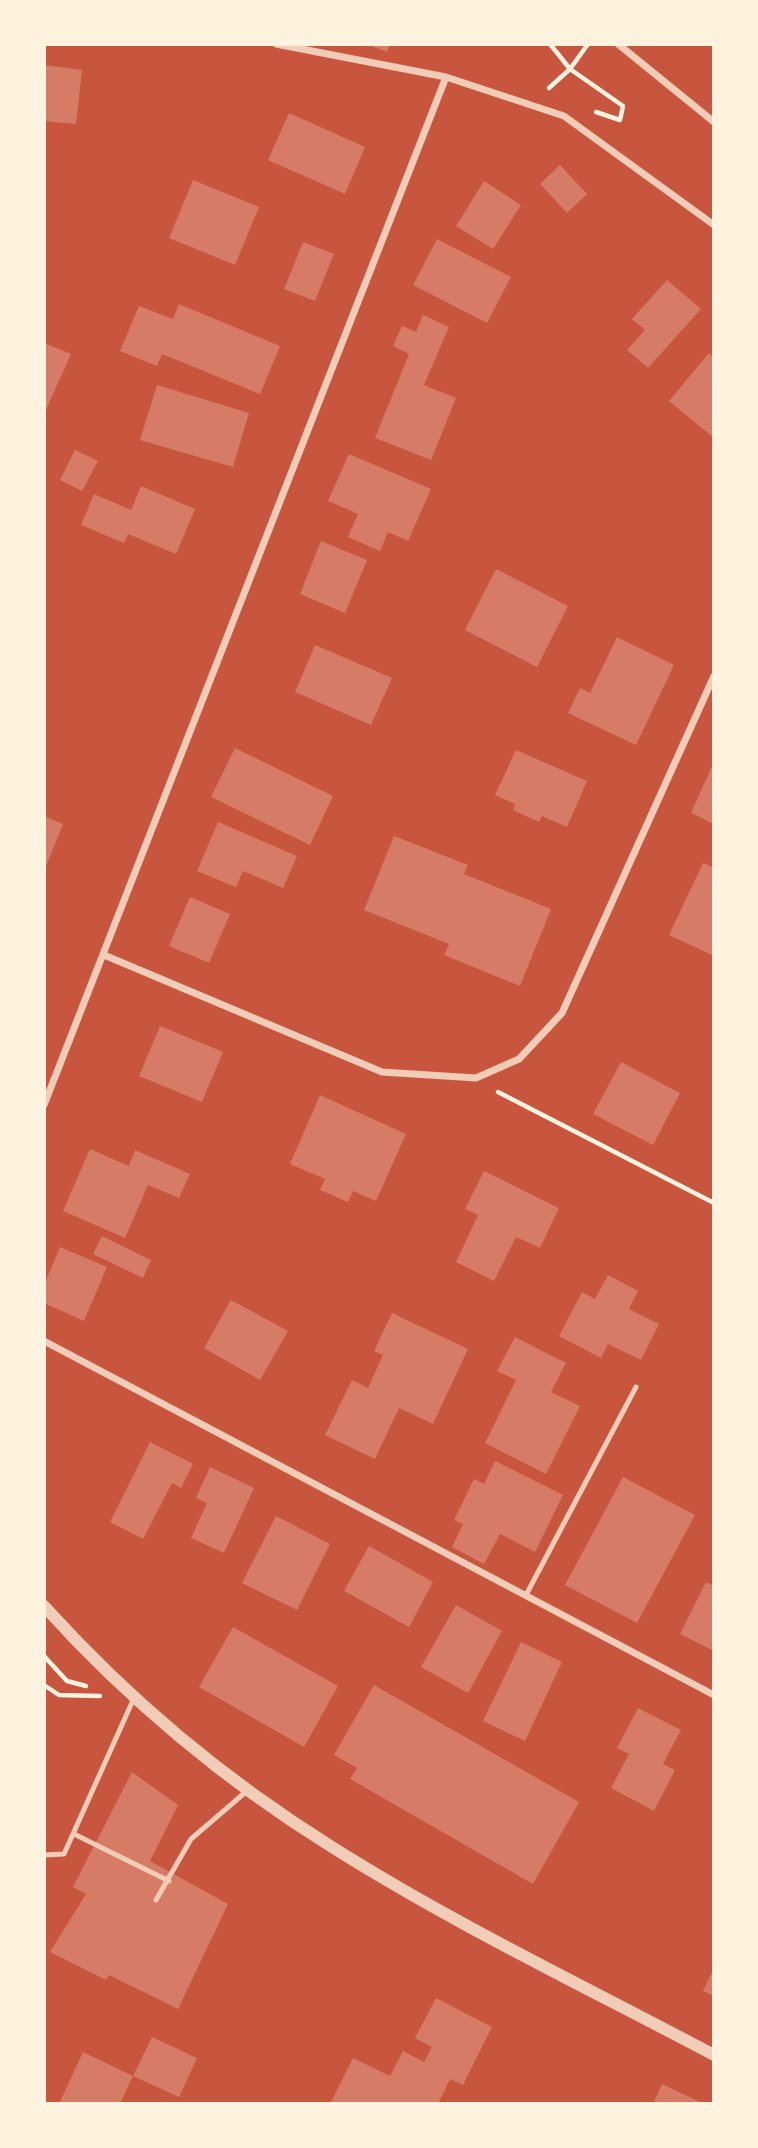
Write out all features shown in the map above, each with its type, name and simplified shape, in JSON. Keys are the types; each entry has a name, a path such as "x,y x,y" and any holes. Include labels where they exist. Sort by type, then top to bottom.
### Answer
{"street":[{"path":"276,44 446,77 564,116 714,225"},
{"path":"618,44 714,122"},
{"path":"44,1105 446,77"},
{"path":"104,955 382,1072 476,1078 519,1059 562,1013 714,676"},
{"path":"44,1341 714,1695"},
{"path":"44,1606 134,1698 248,1790 331,1847 416,1897 714,2055"}],"lane":[{"path":"526,1595 636,1387"},
{"path":"44,1855 64,1854 134,1698"},
{"path":"156,1900 191,1839 248,1790"},
{"path":"74,1834 169,1881"}],"path":[{"path":"550,44 570,69 622,106 620,120 592,110"},
{"path":"530,105 570,69 588,44"},
{"path":"476,1078 509,1099 714,1203"},
{"path":"44,1685 59,1695 134,1698"}],"building":[{"path":"366,44 390,44 387,52"},
{"path":"44,65 82,70 76,124 44,121"},
{"path":"289,113 365,147 345,194 268,160"},
{"path":"560,165 587,194 567,213 540,184"},
{"path":"193,180 259,207 235,265 169,238"},
{"path":"484,181 521,205 493,249 456,226"},
{"path":"437,239 511,277 487,323 413,285"},
{"path":"303,242 334,254 315,301 284,289"},
{"path":"667,280 701,309 648,368 627,350 645,330 632,319"},
{"path":"179,304 280,346 260,394 162,354 157,366 120,351 139,306 173,319"},
{"path":"423,315 449,327 424,385 456,398 431,460 375,438 409,354 393,346 402,326 416,332"},
{"path":"44,343 71,354 46,410 44,409"},
{"path":"709,353 714,358 714,438 669,401"},
{"path":"157,385 249,413 233,467 140,440"},
{"path":"75,450 98,461 82,491 60,480"},
{"path":"349,454 431,489 408,541 388,532 380,551 348,537 358,514 328,501"},
{"path":"141,486 195,509 176,554 128,534 124,543 81,525 94,494 131,510"},
{"path":"321,541 367,560 345,613 300,594"},
{"path":"496,569 568,606 537,667 465,630"},
{"path":"617,637 674,665 636,745 568,713 580,688 590,693"},
{"path":"315,645 392,678 371,725 295,692"},
{"path":"235,748 333,796 310,845 211,797"},
{"path":"516,750 587,781 567,827 542,816 539,822 513,810 515,804 495,795"},
{"path":"714,762 714,824 691,813"},
{"path":"44,816 63,824 44,871"},
{"path":"218,822 297,856 283,888 243,871 236,887 197,871"},
{"path":"394,836 468,865 464,874 551,909 520,986 444,955 449,944 364,910"},
{"path":"703,863 714,868 714,956 669,935"},
{"path":"190,897 230,914 209,963 169,946"},
{"path":"160,1026 223,1052 202,1102 139,1076"},
{"path":"621,1062 680,1093 653,1145 593,1114"},
{"path":"320,1095 406,1134 376,1201 353,1191 348,1202 320,1190 325,1179 290,1164"},
{"path":"90,1149 129,1166 135,1150 190,1174 179,1198 148,1185 125,1238 63,1211"},
{"path":"484,1171 559,1208 540,1248 516,1237 494,1281 456,1262 478,1215 465,1209"},
{"path":"102,1236 151,1260 143,1278 93,1254"},
{"path":"60,1247 107,1267 84,1321 44,1303 44,1285"},
{"path":"608,1275 638,1291 629,1309 659,1324 641,1360 608,1344 601,1358 559,1336 582,1292 595,1299"},
{"path":"231,1300 288,1331 260,1380 204,1348"},
{"path":"392,1313 468,1349 433,1424 399,1408 375,1459 325,1435 352,1380 368,1388 383,1355 374,1351"},
{"path":"515,1337 566,1363 551,1392 580,1406 546,1474 485,1443 516,1380 497,1371"},
{"path":"150,1442 193,1464 181,1488 172,1483 143,1539 110,1522"},
{"path":"495,1461 563,1495 535,1552 500,1534 484,1564 452,1547 463,1524 454,1520 474,1479 484,1484"},
{"path":"210,1467 254,1488 224,1553 191,1538 207,1503 196,1498"},
{"path":"623,1477 695,1515 637,1623 565,1585"},
{"path":"276,1516 330,1544 297,1610 242,1583"},
{"path":"369,1546 433,1582 409,1627 344,1591"},
{"path":"706,1582 714,1586 714,1651 680,1634"},
{"path":"456,1605 502,1631 468,1693 421,1667"},
{"path":"233,1627 338,1686 304,1747 199,1687"},
{"path":"521,1642 562,1662 525,1741 483,1721"},
{"path":"374,1685 579,1802 533,1884 350,1779 357,1768 334,1755"},
{"path":"638,1708 681,1730 663,1764 675,1770 654,1811 611,1788 629,1754 617,1748"},
{"path":"132,1772 178,1805 150,1861 228,1904 178,2009 109,1975 106,1980 50,1952 86,1894 73,1887"},
{"path":"714,1968 714,1996 703,1991"},
{"path":"436,1998 492,2027 463,2085 450,2079 438,2104 331,2102 353,2058 390,2076 403,2051 424,2062 432,2047 415,2038"},
{"path":"152,2037 197,2058 179,2097 133,2076"},
{"path":"83,2052 133,2076 120,2104 59,2104"},
{"path":"662,2084 700,2102 705,2104 653,2104"}]}
